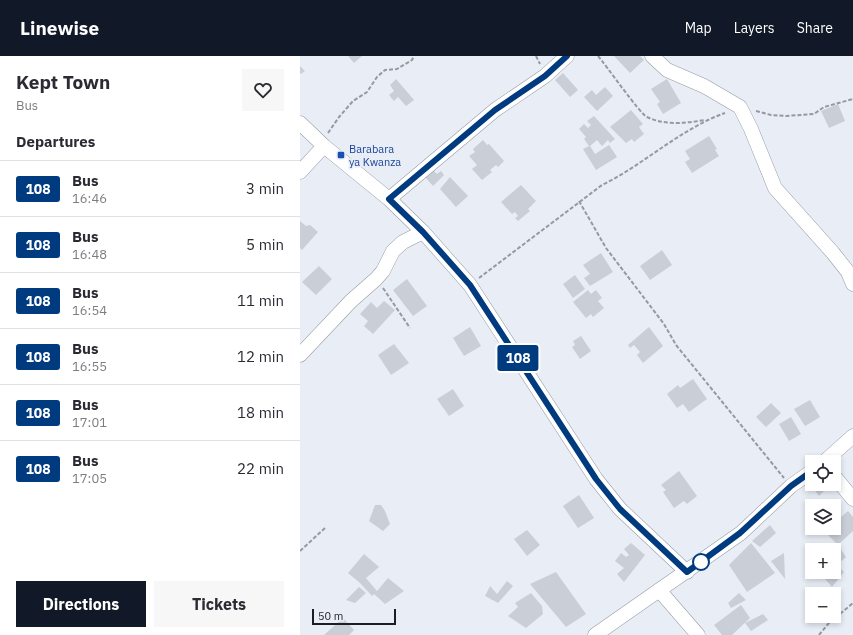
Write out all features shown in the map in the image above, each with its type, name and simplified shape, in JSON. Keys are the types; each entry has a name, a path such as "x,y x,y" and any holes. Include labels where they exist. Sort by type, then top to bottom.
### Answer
{"street":[{"path":"389,199 495,110 545,76 567,56"},
{"path":"652,56 667,70 704,86 740,107 751,129 775,188 833,253 848,272 853,284"},
{"path":"300,123 322,144 389,199 423,232 470,285 596,479 620,509 687,572"},
{"path":"300,172 322,144"},
{"path":"300,354 351,301 376,279 383,271 394,251 403,242 423,232"},
{"path":"832,455 853,436"},
{"path":"595,635 687,572 740,533 791,486 805,476"},
{"path":"841,484 853,499"},
{"path":"659,590 698,635"}],"path":[{"path":"322,144 339,117 353,101 367,92 377,77 386,70 397,69 412,60 414,56"},
{"path":"598,56 646,116 665,122 680,124 706,120"},
{"path":"470,285 579,201 706,120 740,107 771,115 814,114 824,107 853,99"},
{"path":"579,201 606,248 664,324 676,345 791,486"},
{"path":"376,279 410,328"},
{"path":"300,551 325,528"},
{"path":"819,635 828,624 853,603"}],"building":[{"path":"348,56 362,56 354,63"},
{"path":"614,56 640,56 644,60 630,73"},
{"path":"300,66 305,71 301,74 300,73"},
{"path":"563,73 578,90 570,97 555,80"},
{"path":"396,79 414,100 406,106 398,97 394,101 389,95 394,91 390,85"},
{"path":"667,79 681,103 663,114 657,104 660,102 651,89"},
{"path":"605,87 613,96 597,111 584,97 592,90 596,95"},
{"path":"838,104 845,121 829,128 821,111"},
{"path":"631,110 643,124 639,127 644,134 634,142 632,139 626,143 610,127"},
{"path":"594,116 615,139 610,143 608,140 602,146 597,140 590,146 595,154 609,145 617,157 596,170 583,149 589,146 584,139 586,137 579,129 584,124 588,128 591,125 587,121"},
{"path":"709,136 717,149 715,150 719,156 692,173 685,162 690,159 685,151"},
{"path":"483,140 487,145 489,144 504,161 498,167 496,165 490,170 492,172 482,180 472,169 477,165 469,156 475,152 473,149"},
{"path":"432,169 437,174 441,171 444,175 433,186 424,176"},
{"path":"450,177 468,196 456,207 440,189"},
{"path":"521,185 536,201 528,209 530,211 518,221 515,218 518,216 515,212 512,214 501,202"},
{"path":"300,221 306,226 310,225 318,232 302,250 300,248"},
{"path":"662,250 672,265 650,280 640,266"},
{"path":"601,253 613,272 590,286 584,278 590,274 583,265"},
{"path":"319,266 332,279 316,295 302,282"},
{"path":"575,275 585,289 573,298 563,284"},
{"path":"407,279 427,306 413,316 393,290"},
{"path":"588,290 591,294 596,290 602,298 598,301 604,308 593,317 591,314 586,318 573,302"},
{"path":"384,301 395,310 373,334 364,326 368,321 360,314 371,302 377,308"},
{"path":"470,327 481,346 464,356 453,338"},
{"path":"649,327 663,346 643,363 637,355 640,352 634,345 630,348 628,345"},
{"path":"581,336 591,351 580,359 572,347 575,345 573,341"},
{"path":"394,344 409,363 391,375 378,355"},
{"path":"693,379 707,399 689,412 683,404 677,408 667,394 678,385 680,388"},
{"path":"453,389 464,406 449,416 437,399"},
{"path":"810,400 820,417 805,426 794,409"},
{"path":"771,403 781,413 766,427 756,417"},
{"path":"791,417 801,434 789,441 779,424"},
{"path":"679,471 697,496 687,504 684,501 674,508 663,492 666,490 661,485"},
{"path":"815,491 824,491 819,496"},
{"path":"579,495 594,518 578,528 563,506"},
{"path":"375,505 381,505 390,524 383,531 369,521"},
{"path":"848,511 853,517 853,531 840,543 836,543 828,535 841,535 841,517"},
{"path":"770,525 776,533 760,547 752,541"},
{"path":"527,530 540,545 527,556 514,539"},
{"path":"631,543 645,555 624,582 617,574 624,568 615,561 621,553 626,557 629,555 624,549"},
{"path":"751,543 775,573 747,592 729,565"},
{"path":"841,550 846,557 841,561"},
{"path":"784,553 785,579 771,561"},
{"path":"364,554 379,567 366,578 377,591 388,578 404,591 385,604 374,594 372,596 348,573"},
{"path":"841,569 844,572 841,576"},
{"path":"556,572 586,614 566,627 530,584"},
{"path":"825,579 838,579 832,587"},
{"path":"507,581 513,586 498,603 485,596 490,586 497,594"},
{"path":"359,587 366,593 355,603 346,600"},
{"path":"531,593 542,606 543,614 526,628 508,616 518,607 515,603"},
{"path":"739,593 746,600 731,608 728,603"},
{"path":"741,605 750,618 732,635 722,635 714,625"},
{"path":"763,614 768,620 751,631 745,623"},
{"path":"343,618 354,630 349,635 324,635"}],"bus line":[{"name":"108","path":"567,56 545,76 495,110 389,199 423,232 470,285 596,479 620,509 687,572 740,533 791,486 805,476"}],"place":[{"name":"Barabara ya Kwanza","path":"341,155"}]}
